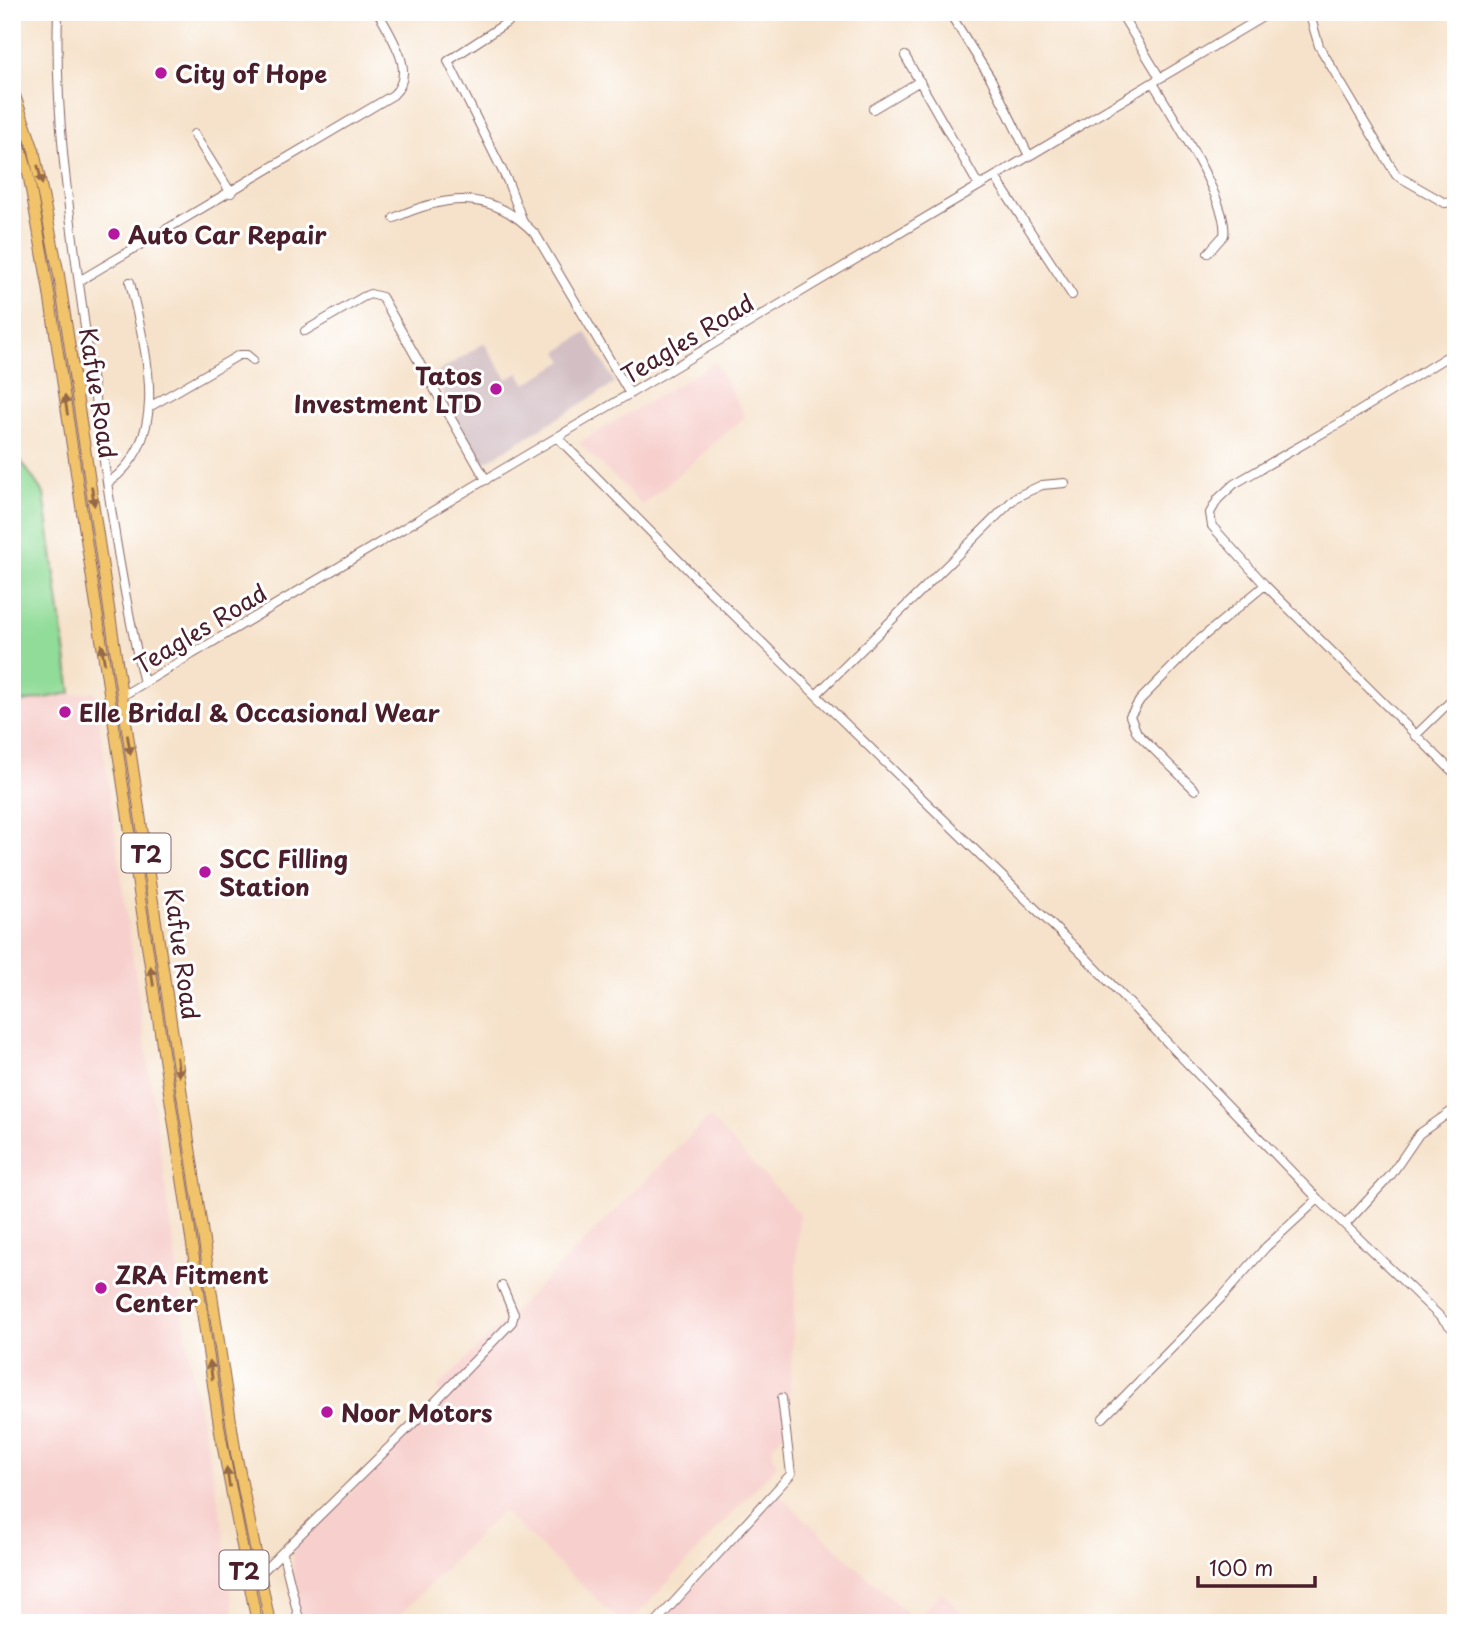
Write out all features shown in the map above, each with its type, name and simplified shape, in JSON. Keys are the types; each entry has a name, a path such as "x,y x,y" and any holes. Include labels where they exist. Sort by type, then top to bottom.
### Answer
{"main road":[{"name":"Kafue Road","path":"12,87 34,150 48,207 235,1448 258,1575 270,1623"},
{"name":"Kafue Road","path":"12,117 29,173 48,286 221,1438 257,1623"}],"street":[{"path":"58,12 57,47 63,169 71,243 144,683"},
{"path":"79,281 231,193 401,89 404,67 378,12"},
{"path":"523,12 447,61 508,182 523,222"},
{"path":"949,12 991,79 1029,156"},
{"path":"1120,12 1190,145 1223,220 1224,234 1208,253"},
{"name":"Teagles Road","path":"122,696 1271,12"},
{"path":"1309,12 1319,46 1396,175 1445,203 1456,201"},
{"path":"905,56 979,186"},
{"path":"873,109 919,81"},
{"path":"194,134 231,193"},
{"path":"995,177 1073,295"},
{"path":"394,218 426,204 446,199 471,201 500,209 523,222 536,235 630,394"},
{"path":"109,482 124,469 138,448 151,406 130,282"},
{"path":"305,331 363,297 370,294 382,297 485,480"},
{"path":"1456,351 1340,424 1234,484 1218,499 1210,513 1212,526 1265,585 1456,775"},
{"path":"151,406 239,355 247,355 253,360"},
{"path":"557,437 1085,957 1318,1199 1456,1332"},
{"path":"816,695 1016,497 1042,485 1065,483"},
{"path":"1195,790 1137,733 1130,716 1140,700 1199,640 1265,585"},
{"path":"1415,736 1456,696"},
{"path":"1345,1225 1391,1175 1419,1134 1456,1108"},
{"path":"1103,1418 1222,1297 1266,1247 1318,1199"},
{"path":"258,1575 283,1554 512,1322 514,1314 502,1286"},
{"path":"655,1623 791,1474 782,1398"},
{"path":"283,1554 300,1623"}],"shaded area":[{"name":"Tatos Investment LTD","path":"586,332 615,383 481,465 434,375 484,343 507,379 519,373 526,384 564,361 558,352"},
{"path":"715,362 745,417 643,505 579,443"},
{"path":"95,691 192,1373 222,1520 235,1623 12,1623 12,704"},
{"path":"709,1117 799,1213 788,1429 772,1447 776,1466 630,1623 622,1623 502,1511 392,1623 301,1623 294,1590 293,1550 443,1401 438,1387"},
{"path":"778,1494 914,1620 942,1592 973,1623 660,1623"}],"green space":[{"path":"12,448 44,494 71,693 12,704"}],"place":[{"name":"City of Hope","path":"161,73"},
{"name":"Auto Car Repair","path":"114,234"},
{"name":"Tatos Investment LTD","path":"496,389"},
{"name":"Elle Bridal & Occasional Wear","path":"65,712"},
{"name":"SCC Filling Station","path":"205,872"},
{"name":"ZRA Fitment Center","path":"101,1288"},
{"name":"Noor Motors","path":"327,1412"}]}
